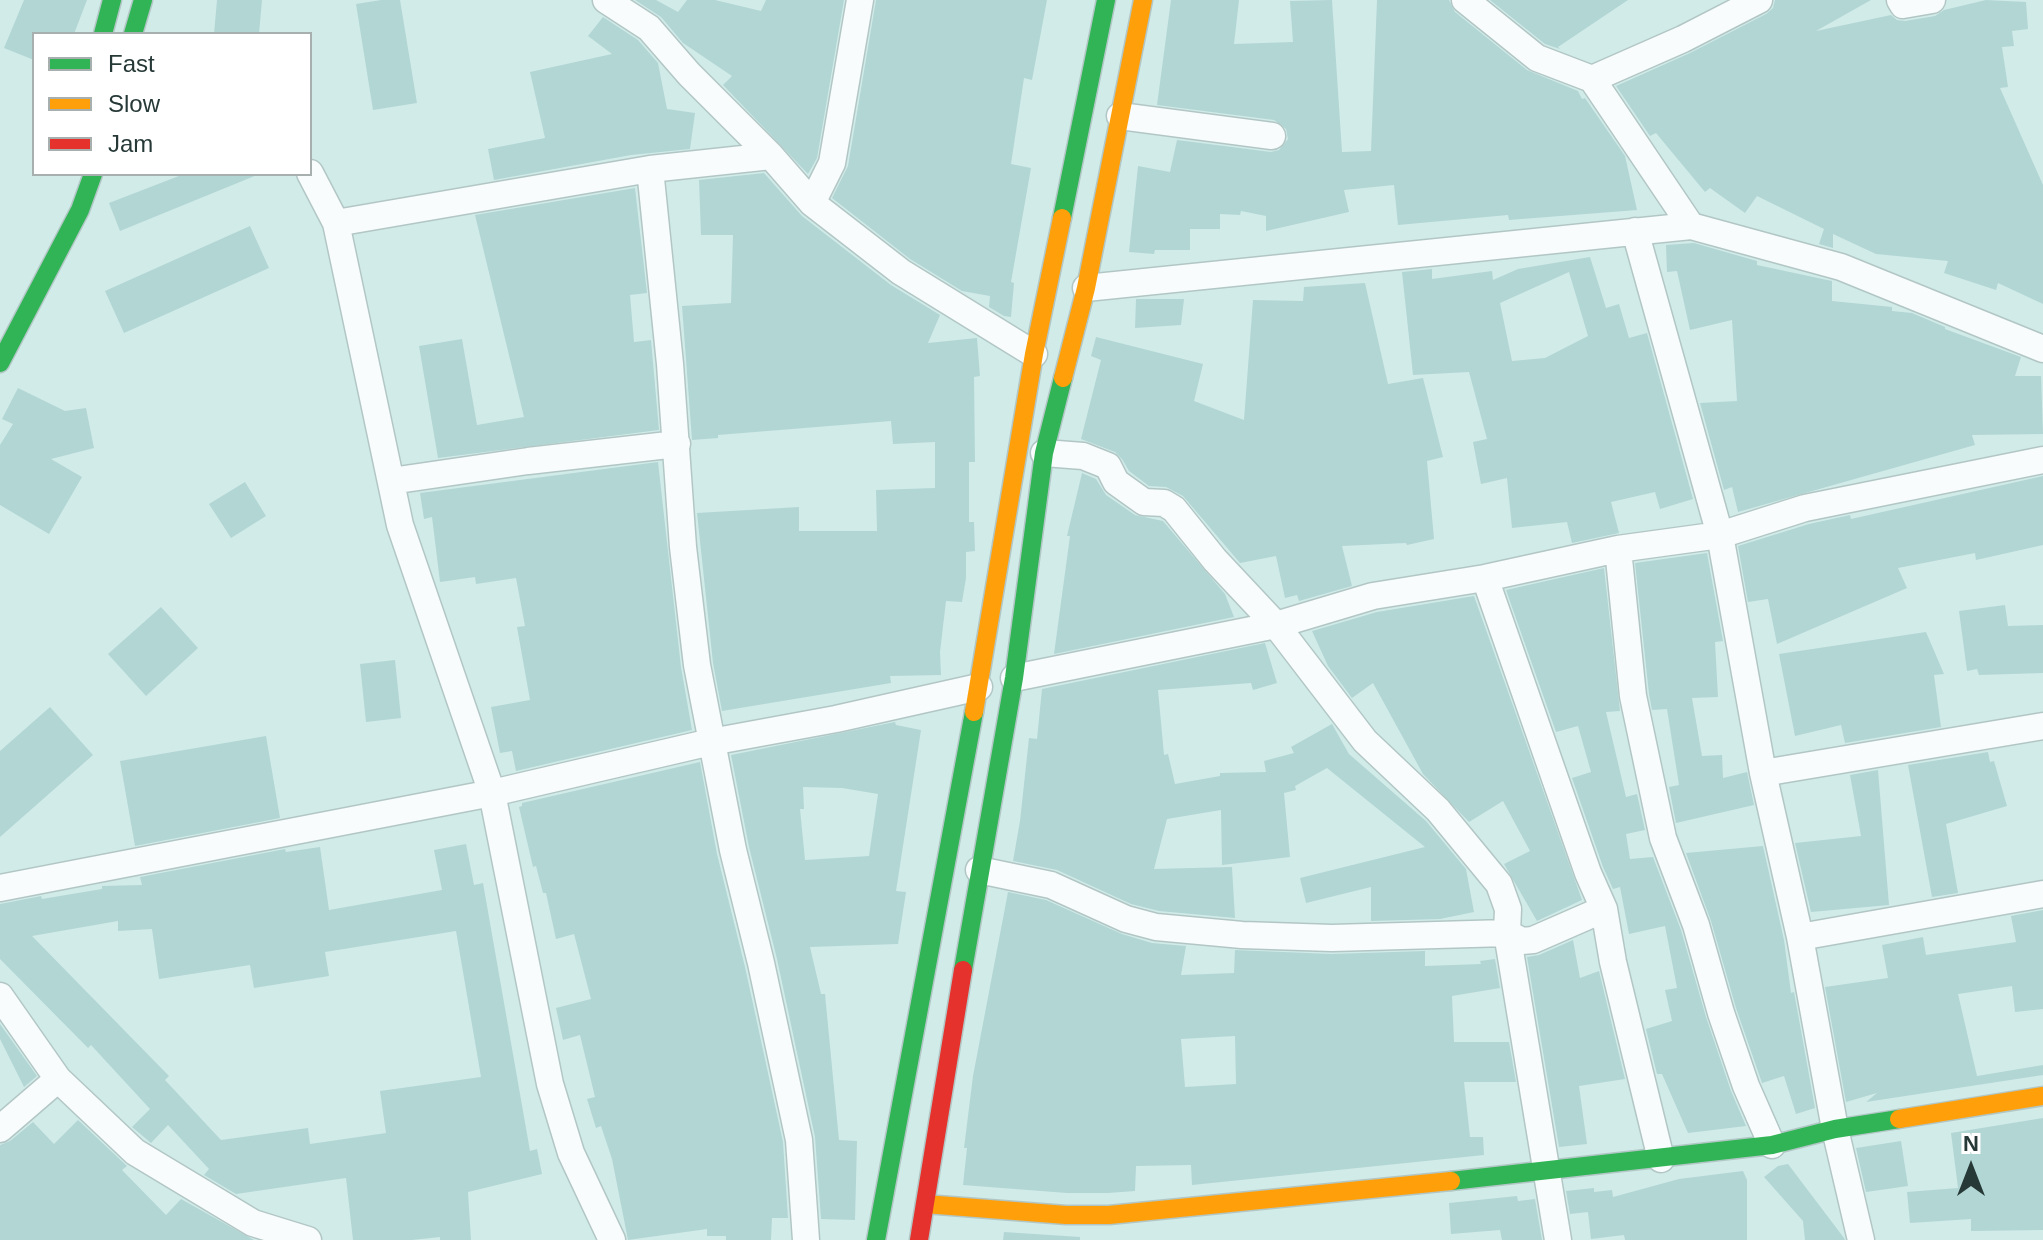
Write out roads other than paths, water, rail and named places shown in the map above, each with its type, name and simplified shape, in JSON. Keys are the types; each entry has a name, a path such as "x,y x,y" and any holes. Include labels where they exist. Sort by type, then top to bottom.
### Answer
{"main road":[{"path":"104,32 112,0"},
{"path":"134,32 143,0"},
{"path":"876,1240 979,687 1034,354 1106,0"},
{"path":"919,1240 979,870 1014,678 1044,453 1086,288 1143,0"},
{"path":"0,363 80,210 92,176"},
{"path":"925,1204 1066,1215 1109,1215 1772,1145 1835,1129 2043,1096"}],"street":[{"path":"606,0 649,28 812,203 901,272 1034,354"},
{"path":"812,203 832,163 860,0"},
{"path":"1465,0 1537,58 1592,79 1691,226"},
{"path":"1592,79 1683,39 1759,0"},
{"path":"1900,0 1903,5 1932,0"},
{"path":"1120,116 1272,136"},
{"path":"336,223 650,169 771,156"},
{"path":"650,169 677,444 683,547 697,665 711,742 799,1140 806,1240"},
{"path":"312,176 336,223 400,525 492,793 550,1084 571,1153 612,1240"},
{"path":"1086,288 1691,226 1841,267 2043,349"},
{"path":"1635,231 1720,535 1763,773 1800,937 1835,1129 1866,1238"},
{"path":"391,481 677,444"},
{"path":"1044,453 1083,456 1108,466 1116,482 1144,502 1164,503 1174,509 1215,560 1276,625 1365,741 1438,810 1499,884 1508,909 1507,933 1558,1240"},
{"path":"1014,678 1276,625 1373,596 1485,578 1618,549 1720,535 1805,508 2043,460"},
{"path":"1618,549 1633,696 1663,838 1696,925 1746,1086 1772,1145"},
{"path":"1485,578 1588,873 1604,909 1613,962 1661,1159"},
{"path":"0,888 492,793 711,742 767,733 979,687"},
{"path":"1763,773 2043,726"},
{"path":"979,870 1051,885 1126,919 1156,927 1242,935 1332,938 1507,933 1522,941 1533,940 1604,909"},
{"path":"1800,937 2043,894"},
{"path":"0,996 58,1079 135,1152 253,1223 308,1240"},
{"path":"0,1129 58,1079"}]}
